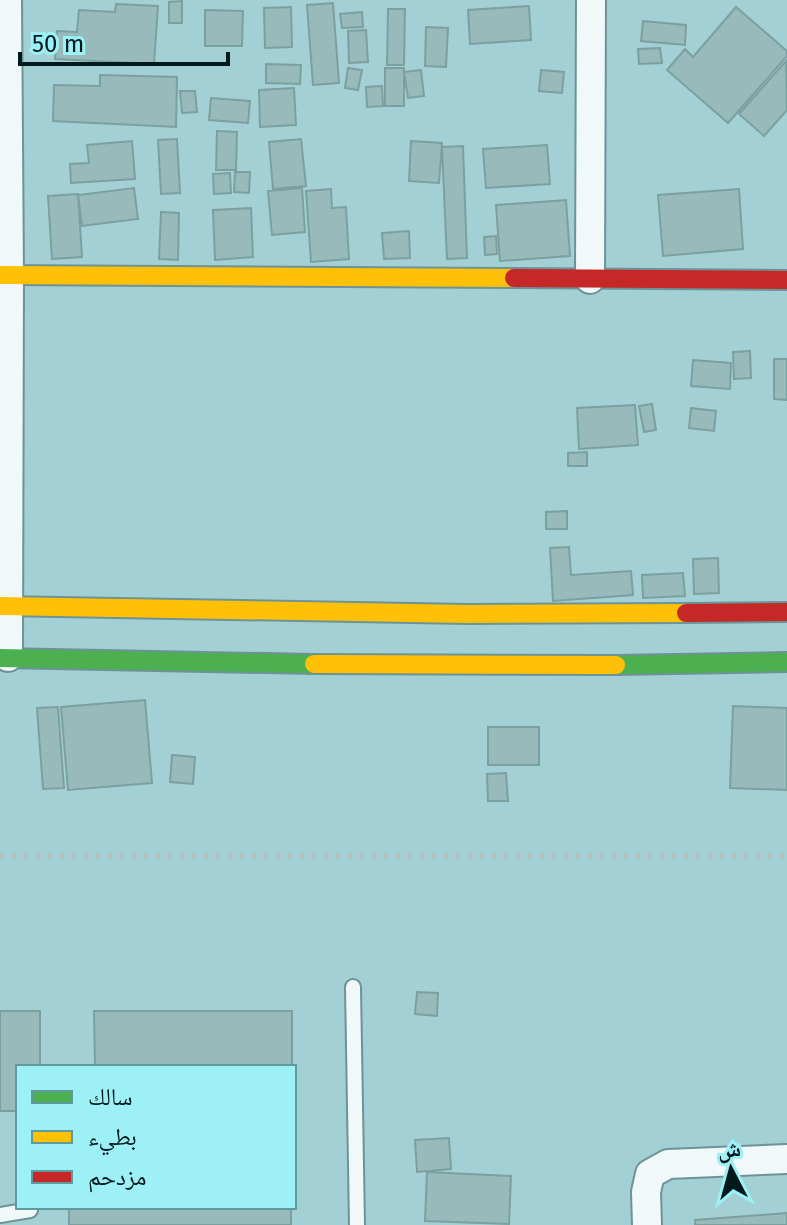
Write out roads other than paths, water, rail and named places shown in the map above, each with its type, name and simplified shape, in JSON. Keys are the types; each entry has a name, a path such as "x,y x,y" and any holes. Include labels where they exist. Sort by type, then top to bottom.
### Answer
{"main road":[{"path":"5,276 787,280"},
{"path":"4,606 468,614 787,612"},
{"path":"4,658 306,664 787,662"}],"street":[{"path":"4,658 7,0"},
{"path":"590,279 591,0"},
{"path":"647,1225 646,1192 650,1174 668,1164 787,1159"}],"lane":[{"path":"353,987 357,1225"},
{"path":"0,1215 30,1210"}],"railway":[{"path":"0,856 787,856"}]}
